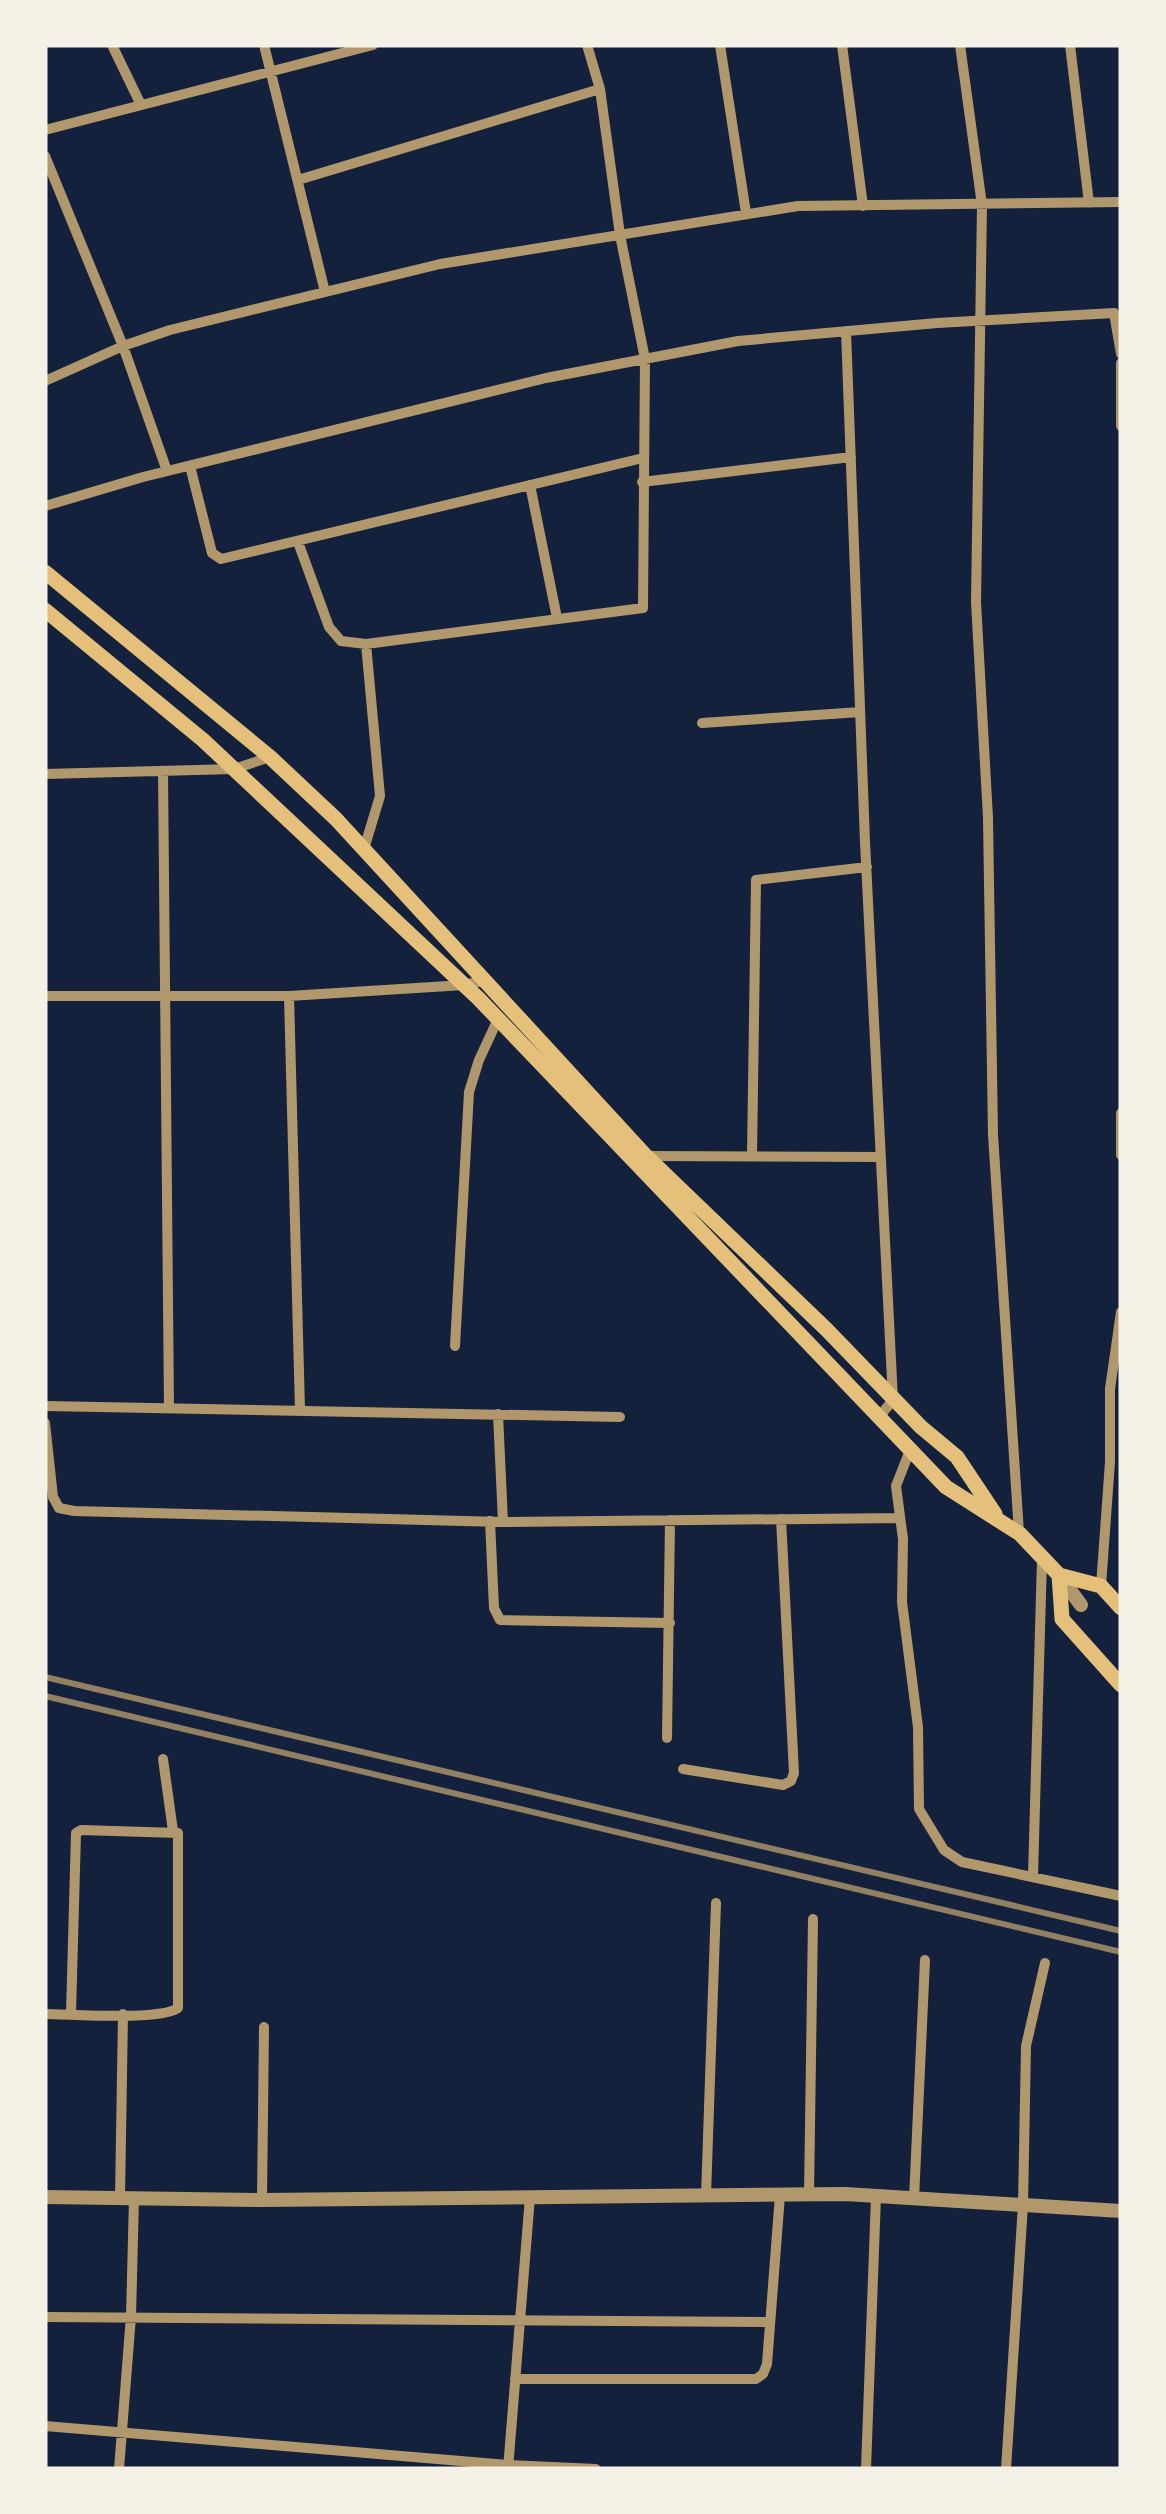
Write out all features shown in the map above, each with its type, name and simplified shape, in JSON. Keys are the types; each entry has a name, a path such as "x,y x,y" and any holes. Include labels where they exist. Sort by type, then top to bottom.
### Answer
{"main road":[{"path":"45,572 270,757 364,849 646,1156 826,1329 893,1400 957,1457 996,1517"},
{"path":"45,610 234,769 498,1018 946,1487 1020,1534 1058,1575 1101,1586 1121,1608"},
{"path":"1058,1575 1062,1618 1121,1684"}],"street":[{"path":"112,45 141,106"},
{"path":"264,45 326,292"},
{"path":"298,542 328,627 340,641 366,644 643,608 645,359 620,234 600,89 588,45"},
{"path":"720,45 746,213"},
{"path":"842,45 863,206"},
{"path":"960,45 982,205 976,602 988,818 994,1135 1020,1534"},
{"path":"1070,45 1089,203"},
{"path":"45,130 366,46"},
{"path":"298,180 600,89"},
{"path":"45,156 123,346 167,472"},
{"path":"45,381 170,330 440,264 746,213 798,206 1121,202"},
{"path":"45,506 546,378 738,341 978,320 1114,313 1121,354"},
{"path":"846,331 866,867 893,1400 879,1417"},
{"path":"1121,363 1121,426"},
{"path":"642,482 850,457"},
{"path":"190,466 212,552 221,559 642,458"},
{"path":"530,486 557,618"},
{"path":"364,849 380,796 366,644"},
{"path":"702,723 860,712"},
{"path":"45,774 234,769 270,757"},
{"path":"163,771 170,1408"},
{"path":"752,1156 756,880 866,867"},
{"path":"45,996 289,996 464,985 486,980"},
{"path":"289,996 300,1410"},
{"path":"454,1346 469,1092 478,1060 498,1018"},
{"path":"1121,1113 1121,1156"},
{"path":"646,1156 881,1157"},
{"path":"1101,1586 1110,1462 1110,1389 1121,1312"},
{"path":"45,1406 620,1416"},
{"path":"498,1414 503,1522"},
{"path":"45,1423 53,1498 60,1508 503,1522 900,1518"},
{"path":"910,1450 896,1486 902,1602 918,1727 920,1809 944,1850 955,1859 1121,1896"},
{"path":"683,1769 783,1784 791,1781 794,1773 781,1519"},
{"path":"666,1738 670,1520"},
{"path":"490,1521 494,1608 500,1620 670,1623"},
{"path":"1033,1876 1042,1559"},
{"path":"1058,1575 1081,1604"},
{"path":"45,2014 162,2014 178,2008 180,1838 173,1831 163,1759"},
{"path":"71,2014 76,1833 173,1831"},
{"path":"706,2196 716,1903"},
{"path":"809,2195 814,1920"},
{"path":"914,2198 926,1960"},
{"path":"1006,2469 1022,2205 1026,2046 1045,1963"},
{"path":"119,2469 131,2316 123,2014"},
{"path":"262,2200 264,2027"},
{"path":"515,2379 756,2379 767,2364 780,2195"},
{"path":"45,2197 262,2200 809,2195 1121,2211"},
{"path":"866,2469 876,2196"},
{"path":"508,2467 530,2198"},
{"path":"45,2317 770,2322"},
{"path":"45,2426 508,2467 596,2469"}],"railway":[{"path":"45,1677 1121,1931"},
{"path":"45,1696 1121,1952"}]}
